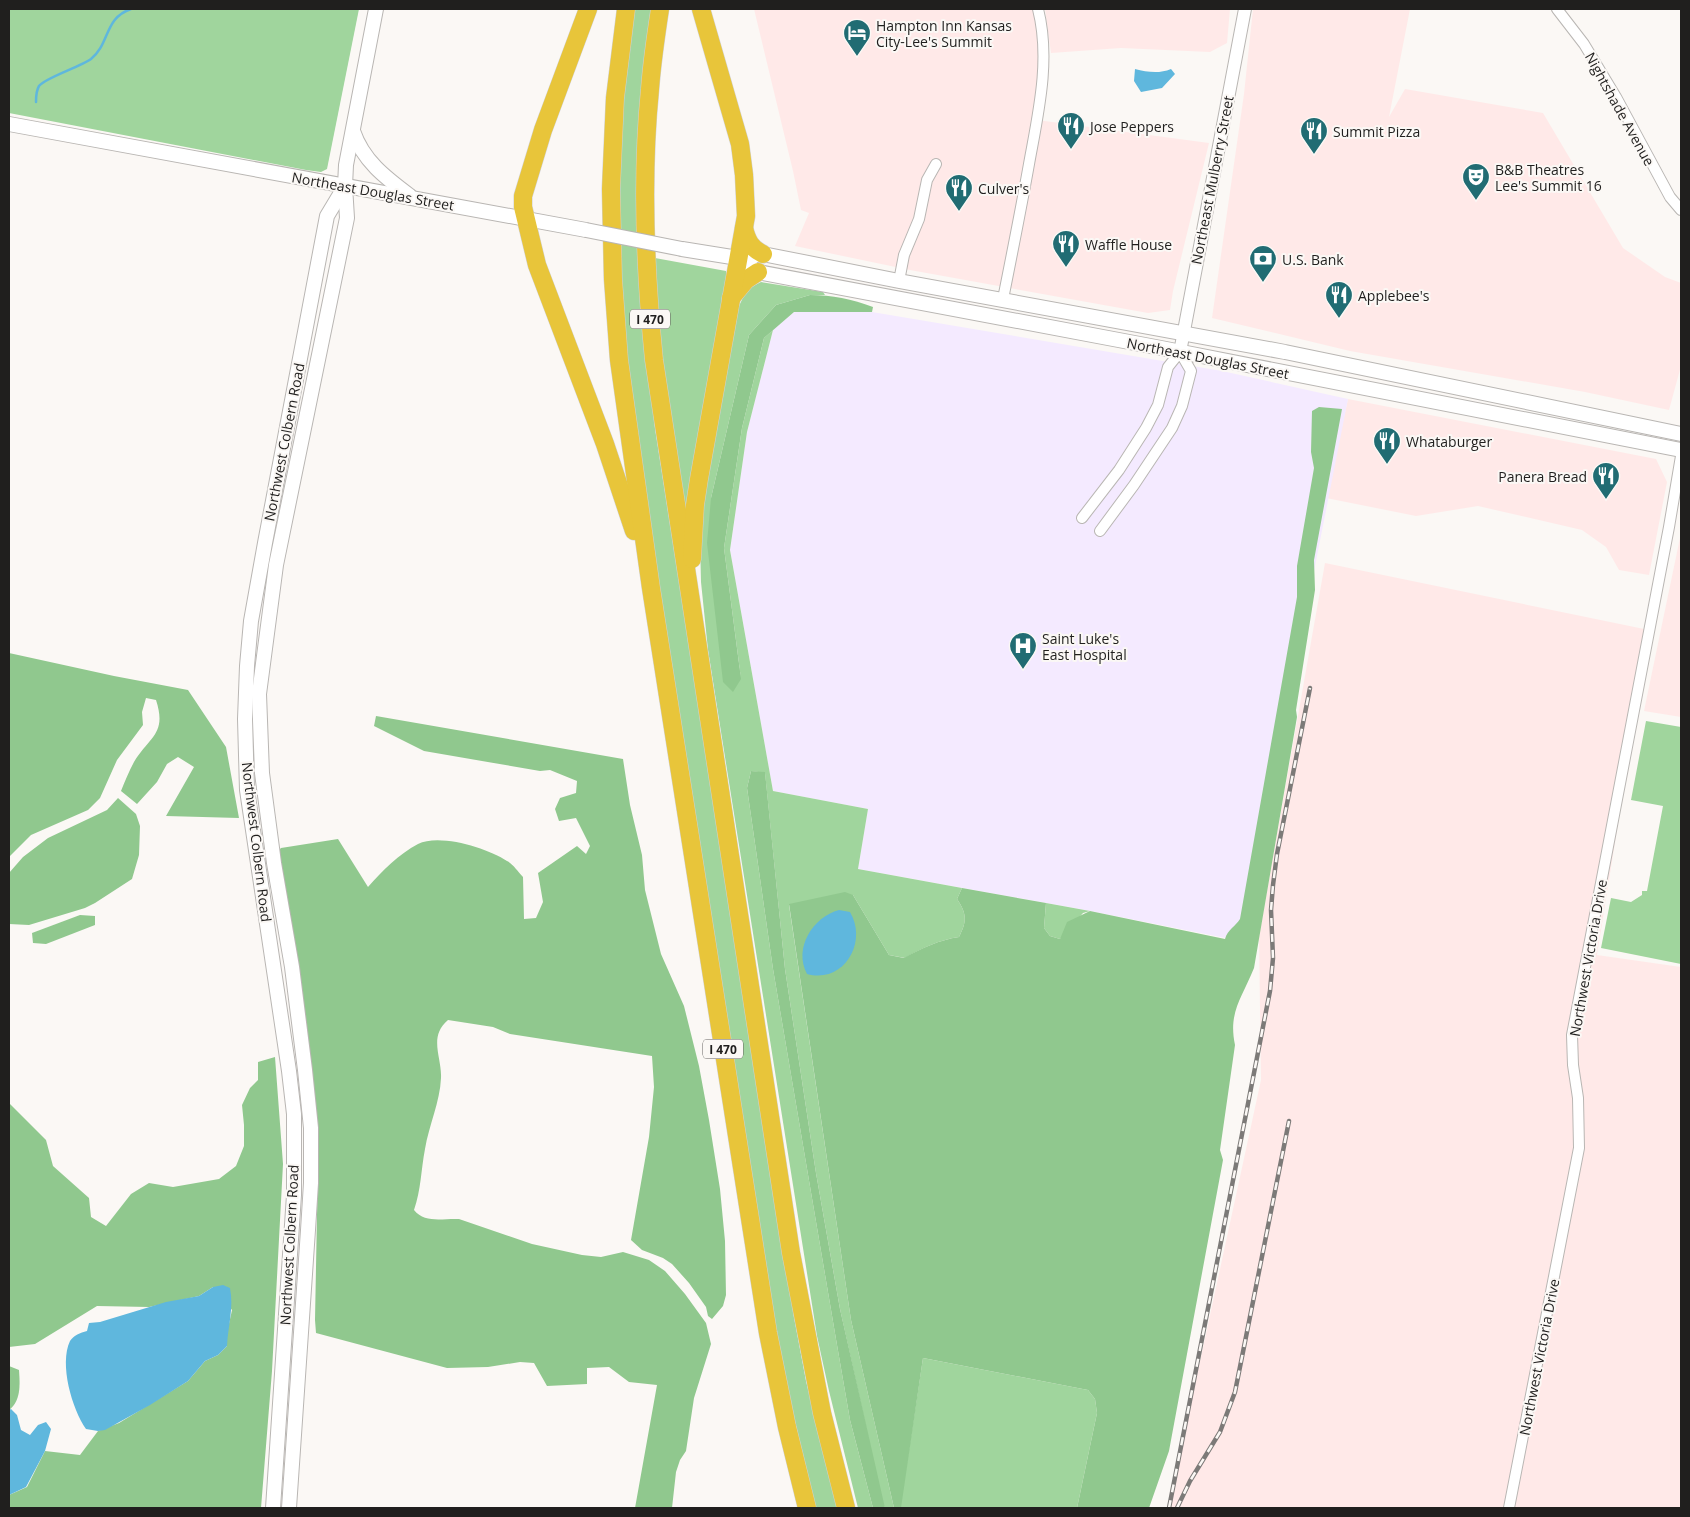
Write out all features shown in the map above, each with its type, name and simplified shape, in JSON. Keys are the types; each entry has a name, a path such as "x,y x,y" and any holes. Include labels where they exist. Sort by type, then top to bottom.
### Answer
{"highway":[{"path":"588,9 559,84 523,196 524,219 537,265 606,444 651,588"},
{"name":"I 470","path":"626,9 615,98 611,180 613,279 619,360 651,588 768,1333 787,1427 807,1508"},
{"name":"I 470","path":"660,9 650,89 646,158 647,288 654,360 791,1253 822,1413 846,1508"},
{"path":"694,627 692,555 695,505 746,216 740,144 701,9"},
{"path":"744,228 746,238 752,249 763,254"},
{"path":"731,298 746,280 758,272"}],"main road":[{"name":"Northwest Colbern Road","path":"289,1508 311,1183 311,1128 293,977 274,863 262,773 259,694 276,565 347,218 346,165 375,13"},
{"name":"Northeast Douglas Street","path":"9,124 682,249 738,258 763,254 1286,352 1681,434"},
{"path":"353,132 357,144 372,165 412,198"},
{"name":"Northwest Colbern Road","path":"273,1508 294,1195 294,1114 247,790 245,718 247,666 251,621 263,553 327,216 345,186"},
{"name":"Northeast Douglas Street","path":"738,258 758,272 1681,450"},
{"path":"247,666 262,666"}],"street":[{"path":"1003,300 1040,102 1044,53 1038,9"},
{"name":"Northeast Mulberry Street","path":"1180,352 1244,9"},
{"name":"Nightshade Avenue","path":"1557,9 1584,44 1616,97 1670,197 1681,210"},
{"path":"899,281 907,248 919,219 927,180 936,164"},
{"path":"1082,518 1119,470 1146,428 1158,405 1168,366 1180,352 1191,371 1182,406 1172,428 1134,485 1100,531"},
{"name":"Northwest Victoria Drive","path":"1509,1508 1579,1148 1578,1098 1573,1065 1572,1036 1681,456"}],"shaded area":[{"path":"754,9 1038,9 1048,54 1037,120 1209,143 1170,310 1148,313 910,270 795,246 809,213 801,210"},
{"path":"1045,9 1230,9 1227,43 1210,52 1121,48 1051,53"},
{"path":"1253,9 1410,9 1389,117 1405,89 1543,113 1623,248 1665,277 1681,283 1681,366 1669,410 1585,392 1350,351 1212,318 1244,94"},
{"name":"Saint Luke's East Hospital","path":"794,312 872,312 1222,371 1348,399 1241,941 1090,911 858,869 868,809 773,791 730,550 747,432 773,330"},
{"path":"1348,399 1656,459 1667,482 1649,575 1619,570 1606,547 1582,530 1478,506 1416,516 1326,498"},
{"path":"1681,533 1681,717 1644,711"},
{"path":"1325,563 1649,630 1597,955 1681,967 1681,1508 1170,1508 1173,1486 1261,1080 1259,936"}],"green space":[{"path":"9,9 359,9 327,169 321,172 306,170 9,113"},
{"path":"632,9 655,9 649,372 655,428 794,1317 806,1381 838,1508 816,1508 788,1393 773,1314 635,431 620,289 618,189 624,86"},
{"path":"655,258 726,271 727,278 688,529 665,381"},
{"path":"761,282 823,292 825,295 810,295 776,305 749,335 711,498 741,679 724,548 742,428 764,338 773,330 747,432 730,550 773,791 868,809 858,869 962,888 957,899 963,909 965,922 959,937 931,945 905,958 889,955 853,895 789,905 851,1320 894,1508 885,1508 883,1504 840,1309 816,1173 785,969 765,773 751,771 747,788 773,969 850,1420 873,1508 858,1508 817,1336 708,650 701,582 700,541 702,507 739,306 747,289"},
{"path":"810,295 842,298 873,307 872,312 794,312 764,338 742,428 724,548 741,679 733,692 723,682 707,543 711,498 749,335 776,305"},
{"path":"1319,407 1342,409 1314,560 1315,590 1296,710 1297,717 1254,968 1237,1005 1233,1023 1235,1045 1220,1150 1223,1160 1169,1451 1149,1508 1077,1508 1097,1413 1095,1399 1088,1390 923,1358 901,1508 894,1508 851,1320 789,904 845,892 853,895 889,955 904,958 944,940 959,937 965,922 963,909 957,899 962,888 1046,903 1044,928 1050,936 1060,939 1067,922 1090,911 1225,939 1240,919 1297,597 1297,566 1314,468 1311,452 1312,411"},
{"path":"9,653 188,690 226,747 239,818 166,816 194,767 178,757 167,764 157,782 137,804 121,791 134,762 158,728 159,711 156,700 146,698 142,712 143,725 117,760 100,798 88,810 31,835 9,857"},
{"path":"376,716 623,759 630,805 642,855 645,890 661,954 684,1006 699,1066 709,1120 720,1189 725,1241 726,1295 723,1306 712,1319 708,1316 706,1307 689,1283 672,1264 663,1258 642,1250 631,1240 649,1137 654,1087 652,1056 510,1034 493,1027 448,1020 442,1027 437,1040 441,1070 440,1087 427,1140 420,1187 414,1210 429,1219 459,1219 532,1244 582,1255 601,1257 623,1252 649,1260 665,1271 685,1294 706,1323 711,1344 694,1398 686,1451 680,1460 676,1472 672,1508 635,1508 657,1385 629,1382 609,1367 587,1368 587,1384 547,1386 534,1363 520,1362 488,1367 447,1368 316,1333 318,1162 278,851 281,848 338,839 368,887 391,863 418,844 438,840 476,847 509,862 523,877 524,919 536,918 543,902 538,873 577,846 586,854 590,846 576,818 559,821 555,809 560,798 576,793 577,781 550,770 540,771 424,751 374,726"},
{"path":"1646,721 1681,727 1681,964 1601,948 1611,898 1631,902 1642,895 1642,891 1647,891 1663,806 1631,800"},
{"path":"751,771 765,772 785,969 816,1173 840,1309 885,1508 873,1508 850,1420 773,969 747,788"},
{"path":"118,798 136,814 140,826 139,855 132,879 85,908 29,925 9,924 9,873 23,857 48,838 107,810"},
{"path":"1046,903 1090,911 1083,913 1060,939 1050,936 1044,928"},
{"path":"80,915 95,916 95,925 46,944 33,943 32,933"},
{"path":"275,1057 283,1164 272,1371 261,1508 9,1508 9,1495 27,1487 45,1451 80,1455 98,1431 119,1423 188,1381 205,1361 218,1355 227,1346 227,1333 232,1310 213,1287 199,1296 149,1307 97,1306 35,1344 9,1347 9,1103 46,1140 53,1166 89,1198 91,1217 106,1226 131,1194 149,1183 173,1187 219,1179 236,1166 244,1146 242,1105 250,1088 258,1080 258,1062"},
{"path":"923,1358 1088,1390 1095,1399 1097,1413 1077,1508 900,1508"},
{"path":"9,1366 19,1370 20,1381 18,1397 9,1410"}],"water":[{"path":"1135,69 1162,72 1171,69 1175,74 1162,88 1141,92 1134,81"},
{"path":"839,910 850,912 855,924 856,936 849,958 842,967 832,973 820,975 807,974 802,954 808,935 821,919"},
{"path":"223,1285 230,1288 231,1295 227,1346 218,1355 205,1361 188,1381 150,1405 105,1430 86,1429 76,1410 69,1386 66,1362 70,1341 77,1334 87,1331 89,1323 100,1322 166,1302 199,1296 213,1287"},
{"path":"11,1409 17,1415 21,1430 30,1435 38,1425 46,1422 51,1429 45,1451 26,1487 9,1495 9,1410"}],"waterway":[{"path":"36,102 39,86 91,59 97,53 116,18 131,9"}],"railway":[{"path":"1169,1508 1270,991 1273,958 1271,910 1277,854 1310,688"},
{"path":"1177,1508 1190,1481 1220,1432 1235,1392 1289,1121"}],"place":[{"name":"Hampton Inn Kansas City-Lee's Summit","path":"857,57"},
{"name":"Jose Peppers","path":"1071,150"},
{"name":"Summit Pizza","path":"1314,155"},
{"name":"B&B Theatres Lee's Summit 16","path":"1476,201"},
{"name":"Culver's","path":"959,212"},
{"name":"Waffle House","path":"1066,268"},
{"name":"U.S. Bank","path":"1263,283"},
{"name":"Applebee's","path":"1339,319"},
{"name":"Whataburger","path":"1387,465"},
{"name":"Panera Bread","path":"1606,500"},
{"name":"Saint Luke's East Hospital","path":"1023,670"}]}
